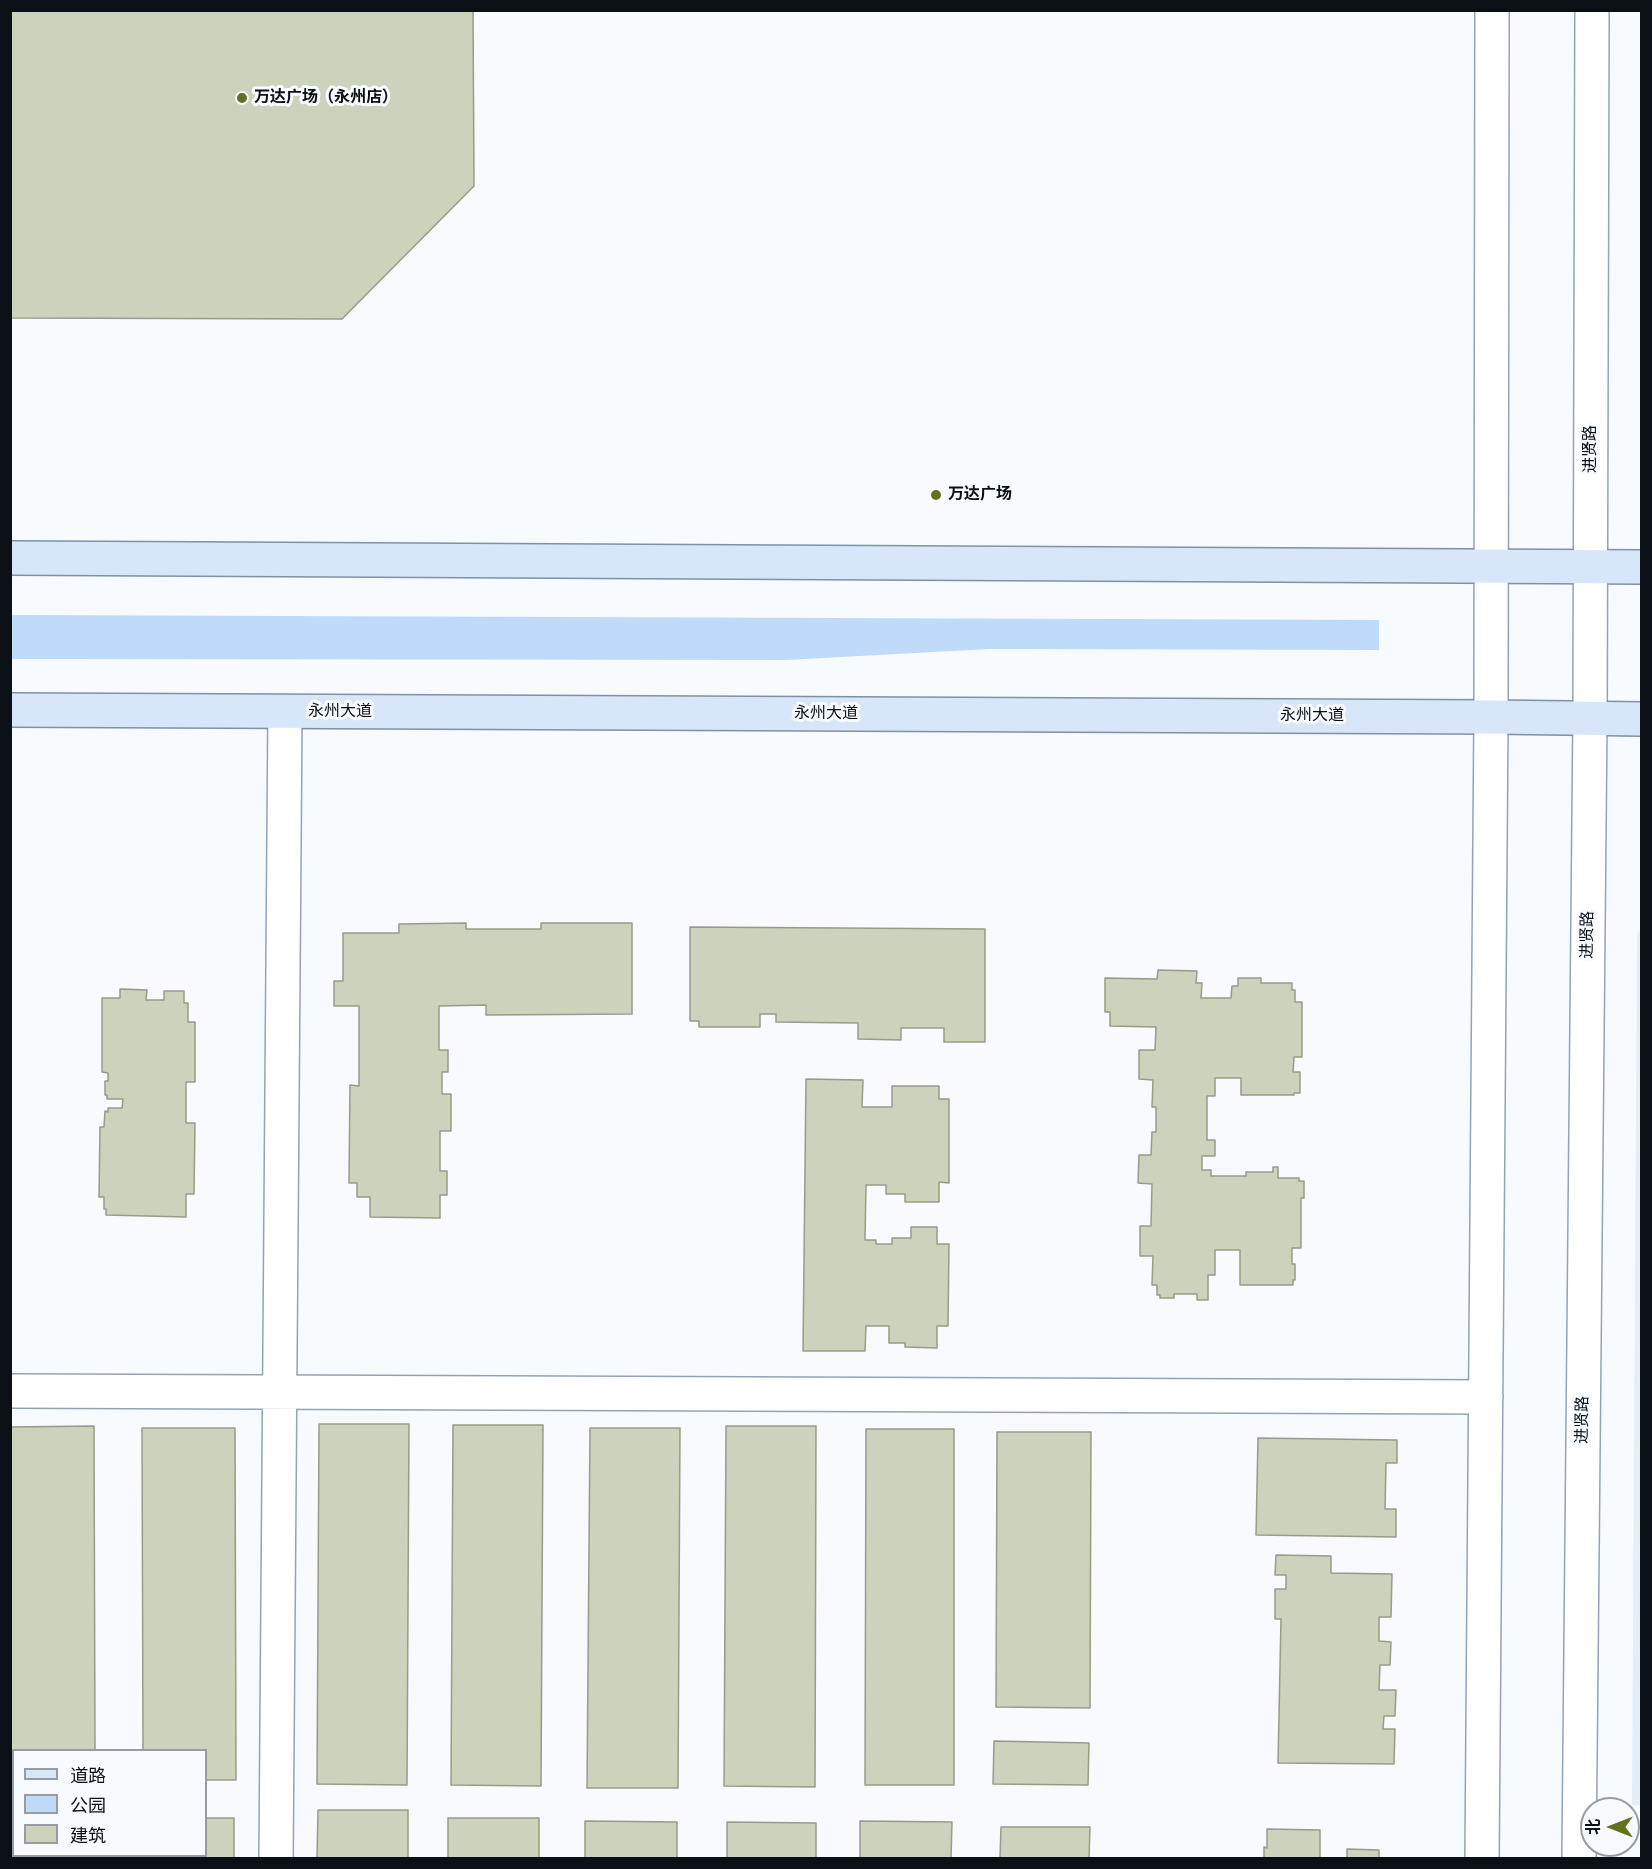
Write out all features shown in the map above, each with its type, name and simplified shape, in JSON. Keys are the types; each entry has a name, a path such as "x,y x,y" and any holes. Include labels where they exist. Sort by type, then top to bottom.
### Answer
{"main road":[{"path":"10,558 1641,567"},
{"name":"永州大道","path":"10,710 1641,719"}],"street":[{"path":"1482,1858 1491,717 1492,10"},
{"name":"进贤路","path":"1579,1858 1590,718 1592,10"},
{"path":"276,1858 285,711"},
{"path":"10,1390 1486,1397"}],"shaded area":[{"path":"1641,930 1642,1805 1640,1805 1640,1797 1632,1797 1637,934"}],"green space":[{"path":"11,615 1379,620 1379,650 989,649 786,660 11,659"}],"building":[{"name":"万达广场（永州店）","path":"10,10 473,10 474,186 342,319 10,318"},
{"path":"466,923 466,929 541,929 541,923 632,923 632,1014 486,1015 486,1005 439,1006 439,1050 448,1050 448,1072 442,1072 442,1094 451,1094 451,1131 440,1131 440,1171 447,1171 447,1195 440,1195 440,1218 370,1217 370,1197 357,1197 357,1183 349,1183 350,1085 359,1086 359,1006 334,1006 334,981 343,981 343,933 399,933 399,924"},
{"path":"690,927 985,929 985,1042 944,1042 944,1028 901,1028 901,1040 858,1039 858,1023 776,1022 776,1014 760,1014 760,1027 699,1027 699,1021 690,1021"},
{"path":"1158,970 1197,971 1196,983 1202,983 1201,998 1231,998 1232,986 1238,986 1238,978 1261,978 1261,983 1292,983 1292,990 1295,990 1295,1002 1302,1002 1302,1057 1294,1057 1293,1072 1300,1072 1300,1093 1241,1095 1241,1078 1215,1078 1215,1096 1207,1096 1207,1140 1215,1140 1215,1156 1202,1156 1202,1170 1211,1170 1211,1176 1246,1176 1246,1172 1273,1172 1273,1167 1278,1167 1278,1178 1299,1178 1299,1181 1304,1181 1304,1198 1301,1198 1301,1248 1292,1248 1292,1264 1295,1264 1293,1285 1240,1285 1240,1250 1215,1250 1215,1275 1208,1275 1208,1300 1197,1300 1197,1294 1174,1294 1174,1298 1160,1298 1160,1295 1157,1295 1157,1285 1152,1285 1153,1256 1140,1256 1140,1226 1151,1226 1152,1184 1138,1183 1139,1155 1151,1155 1152,1132 1156,1132 1156,1107 1152,1107 1153,1080 1139,1079 1139,1050 1155,1050 1156,1027 1110,1026 1110,1012 1105,1012 1105,978 1157,979"},
{"path":"120,989 147,990 146,1000 164,1000 164,991 184,991 184,1003 188,1003 188,1022 195,1022 195,1082 186,1082 186,1123 195,1123 194,1194 186,1194 186,1217 106,1215 104,1197 99,1197 100,1127 104,1127 105,1111 108,1112 108,1108 122,1108 123,1099 107,1099 105,1095 105,1081 108,1081 108,1073 102,1072 102,998 120,998"},
{"path":"806,1079 863,1080 862,1107 892,1107 892,1086 939,1086 939,1099 949,1099 949,1183 939,1182 939,1202 905,1202 905,1194 886,1194 886,1185 866,1185 865,1240 876,1240 876,1244 892,1244 892,1238 911,1238 911,1227 937,1227 937,1244 949,1244 948,1326 937,1326 937,1348 905,1347 905,1343 889,1343 889,1326 866,1326 865,1351 803,1351"},
{"path":"319,1424 409,1424 407,1785 317,1784"},
{"path":"453,1425 543,1425 541,1786 451,1785"},
{"path":"94,1426 95,1749 12,1749 12,1780 10,1780 10,1427"},
{"path":"726,1426 816,1426 815,1787 724,1786"},
{"path":"142,1428 235,1428 236,1780 207,1780 207,1749 143,1749"},
{"path":"590,1428 680,1428 678,1788 587,1788"},
{"path":"866,1429 954,1429 954,1785 865,1785"},
{"path":"997,1432 1091,1432 1090,1708 996,1707"},
{"path":"1258,1438 1397,1440 1397,1463 1386,1463 1385,1509 1396,1509 1396,1537 1256,1535"},
{"path":"1276,1555 1331,1556 1331,1573 1392,1574 1391,1617 1379,1617 1379,1641 1391,1642 1390,1665 1380,1665 1379,1690 1396,1690 1395,1716 1384,1716 1383,1729 1395,1729 1394,1764 1278,1763 1281,1619 1275,1619 1275,1589 1286,1589 1286,1575 1275,1575"},
{"path":"994,1741 1089,1743 1088,1785 993,1784"},
{"path":"318,1810 408,1810 408,1858 317,1858"},
{"path":"10,1814 12,1814 12,1857 95,1857 95,1858 10,1858"},
{"path":"207,1818 234,1818 234,1858 142,1858 207,1857"},
{"path":"448,1818 539,1818 539,1858 448,1858"},
{"path":"585,1821 677,1822 677,1858 585,1858"},
{"path":"860,1821 952,1822 951,1858 860,1858"},
{"path":"727,1822 816,1823 816,1858 727,1858"},
{"path":"1001,1827 1090,1827 1089,1858 1000,1858"},
{"path":"1267,1829 1320,1830 1320,1858 1264,1858 1264,1847 1267,1848"},
{"path":"1347,1849 1379,1850 1379,1858 1347,1858"}],"place":[{"name":"万达广场（永州店）","path":"242,98"},
{"name":"万达广场","path":"936,495"}]}
